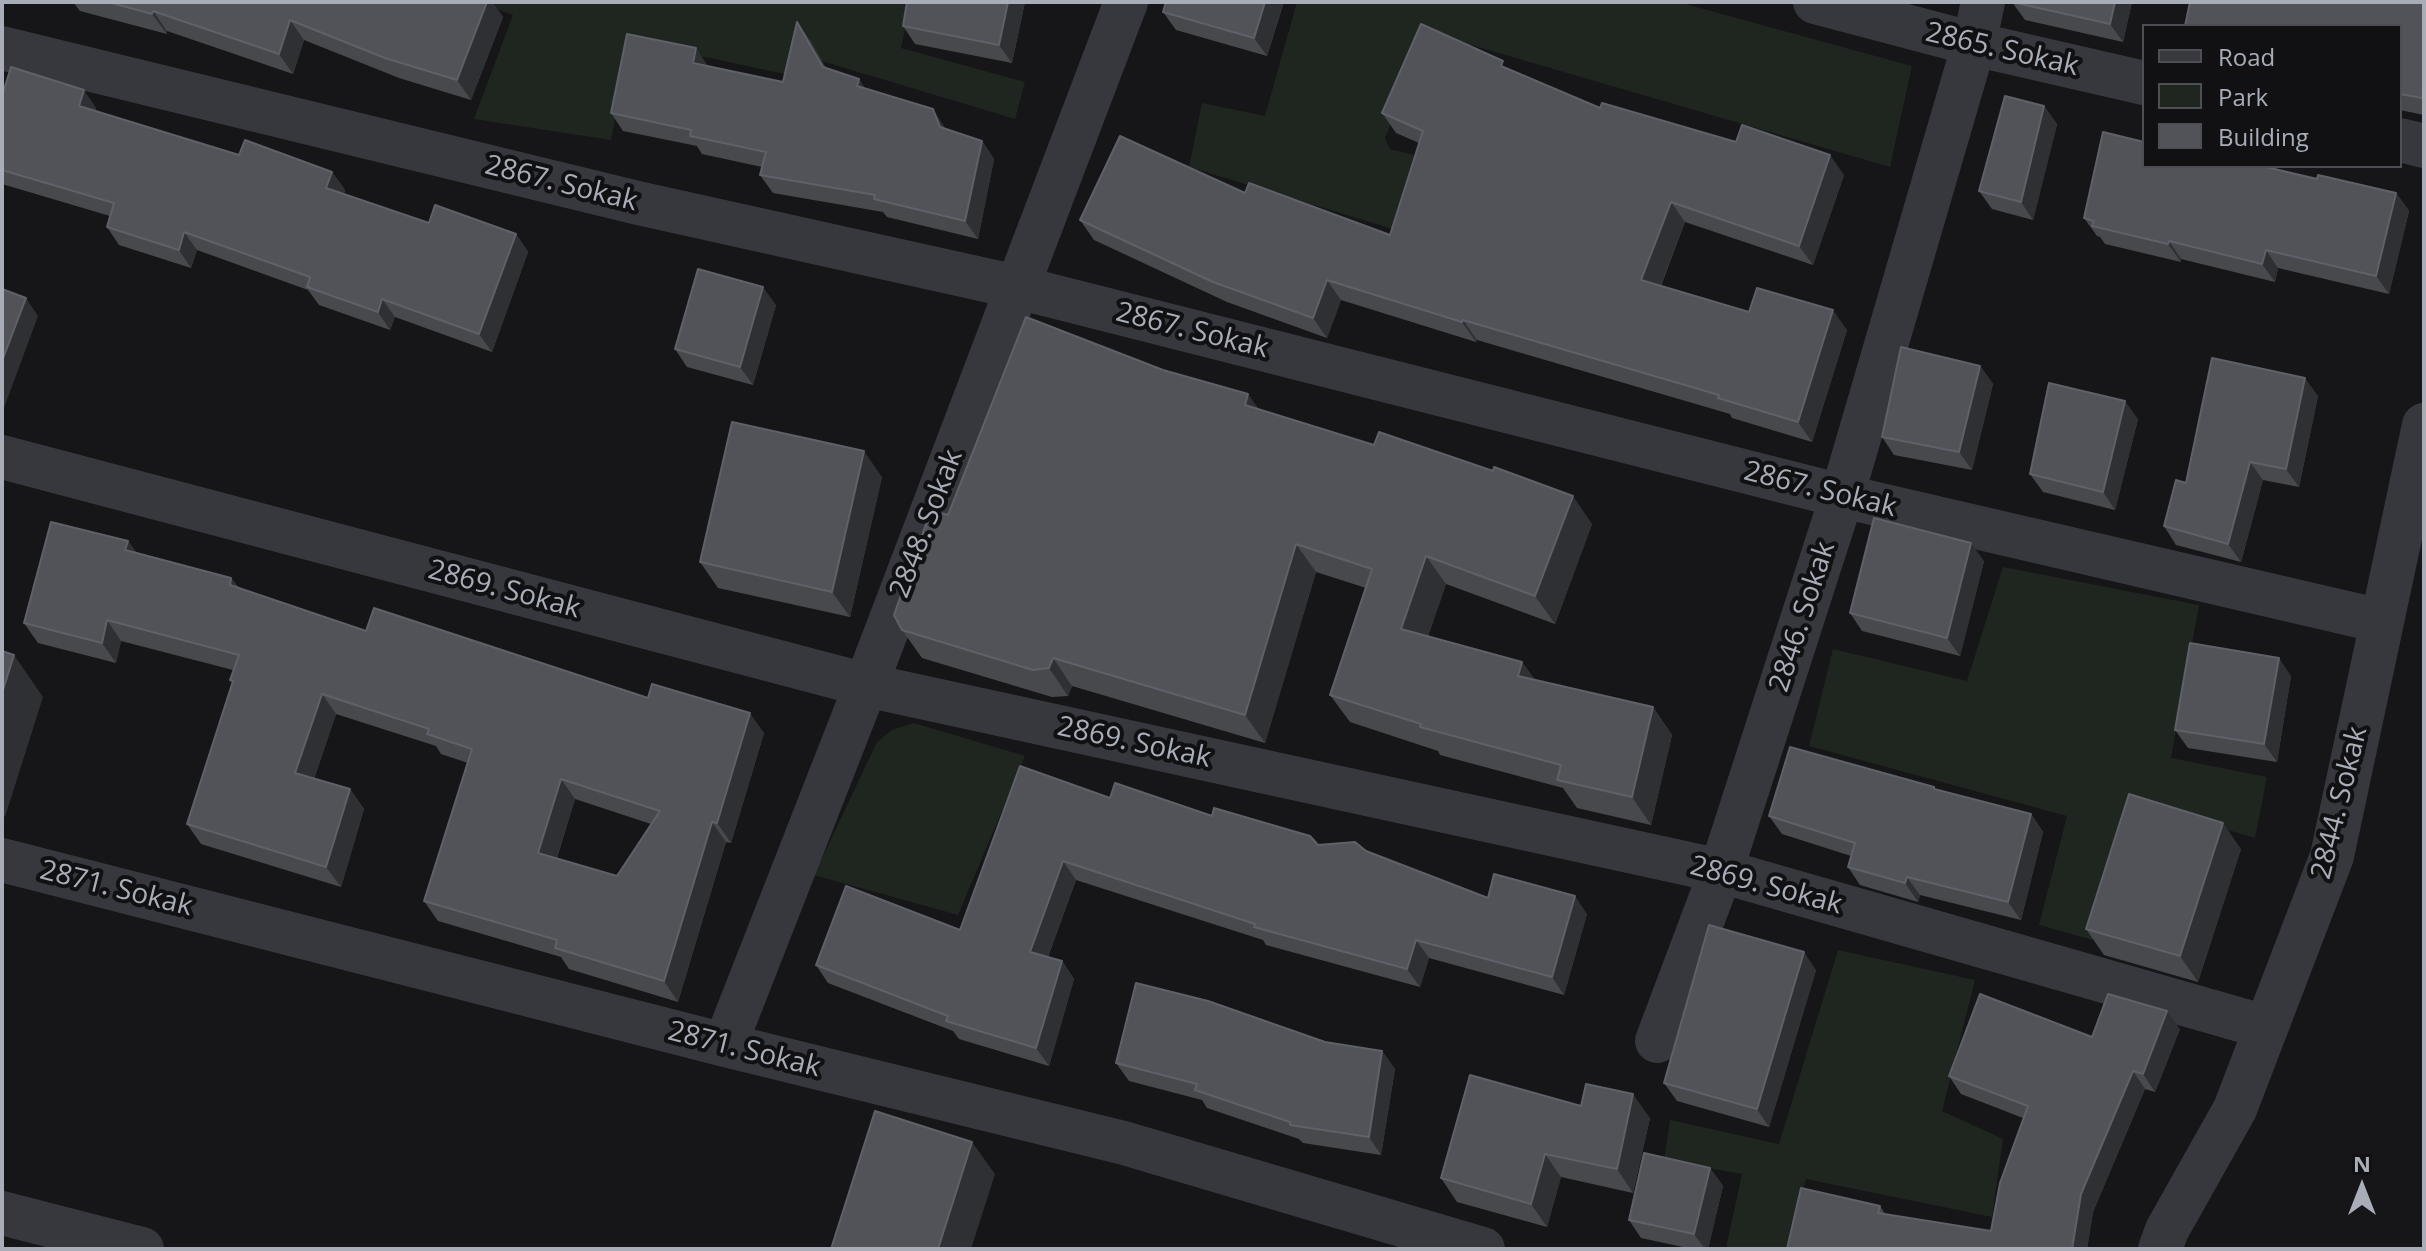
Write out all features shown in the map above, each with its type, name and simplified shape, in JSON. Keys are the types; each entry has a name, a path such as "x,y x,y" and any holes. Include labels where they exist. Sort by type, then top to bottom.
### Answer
{"street":[{"name":"2848. Sokak","path":"725,1045 866,685 1126,2"},
{"name":"2865. Sokak","path":"1815,2 1974,44 2142,83"},
{"name":"2846. Sokak","path":"1657,1041 1721,871 1842,496 1974,44 1983,2"},
{"name":"2867. Sokak","path":"2,48 638,203 1017,287 1842,496 2381,621"},
{"path":"2402,140 2424,146"},
{"name":"2844. Sokak","path":"2160,1249 2167,1230 2235,1109 2332,856 2424,425"},
{"name":"2869. Sokak","path":"2,457 866,685 1721,871 2265,1027"},
{"name":"2871. Sokak","path":"2,860 725,1045 1124,1143 1483,1249"},
{"path":"2,1213 142,1249"}],"green space":[{"path":"477,2 911,2 901,48 1025,82 1015,119 795,53 789,75 630,41 611,140 474,119 513,15"},
{"path":"1297,2 1678,2 1912,66 1890,167 1430,33 1385,138 1390,149 1414,155 1393,229 1189,167 1202,103 1265,116"},
{"path":"2003,567 2199,605 2171,758 2267,777 2255,838 2137,803 2093,940 2039,925 2067,816 1809,746 1833,649 1967,681"},
{"path":"914,723 1025,756 958,915 814,875 877,742 892,730"},
{"path":"1838,950 1975,980 1942,1111 2003,1139 1992,1217 1806,1179 1788,1249 1726,1248 1742,1174 1664,1160 1670,1120 1779,1144"}],"building":[{"path":"108,2 487,2 457,80 385,58 290,20 279,54 153,11 152,14"},
{"path":"907,2 1008,2 999,45 903,26"},
{"path":"1166,2 1265,2 1254,38 1163,12"},
{"path":"2012,2 2115,2 2110,24"},
{"path":"2190,2 2424,2 2422,98 2402,94 2402,24 2185,24"},
{"path":"797,22 823,67 859,79 857,86 933,109 940,127 982,141 965,221 874,199 875,195 760,175 766,152 690,136 691,130 611,113 627,34 696,48 693,63 783,82"},
{"path":"1421,24 1503,61 1501,66 1600,108 1602,103 1736,142 1742,125 1830,155 1799,246 1671,202 1641,280 1749,312 1757,288 1833,310 1798,422 1718,398 1719,395 1327,280 1313,318 1213,282 1080,220 1120,136 1245,193 1249,183 1390,235 1423,131 1382,113"},
{"path":"11,67 84,90 79,106 239,155 245,140 332,172 326,188 429,223 435,205 516,234 479,334 382,299 378,312 307,287 310,277 184,232 179,250 107,227 114,203 2,170 2,96"},
{"path":"2005,96 2044,106 2021,202 1979,191"},
{"path":"2103,132 2142,142 2142,168 2270,168 2317,179 2318,175 2396,193 2376,276 2266,250 2262,264 2092,226 2094,221 2084,218"},
{"path":"698,269 763,287 740,367 675,349"},
{"path":"2,289 26,298 2,361"},
{"path":"1026,317 1163,370 1248,394 1245,405 1374,445 1379,432 1493,471 1494,467 1573,496 1535,596 1426,556 1401,629 1522,662 1518,676 1653,707 1632,797 1557,780 1561,765 1420,727 1421,724 1330,695 1372,569 1296,544 1245,715 1053,658 1049,668 1033,670 902,630 894,615 926,524 937,512 948,515"},
{"path":"1901,347 1980,366 1959,452 1882,437"},
{"path":"2212,358 2305,378 2286,469 2250,462 2228,544 2164,526 2176,480 2186,483"},
{"path":"2049,383 2125,401 2103,492 2030,474"},
{"path":"732,422 864,451 832,592 700,562"},
{"path":"1874,518 1971,543 1947,638 1850,613"},
{"path":"51,522 128,541 125,550 231,578 230,585 366,631 374,608 648,698 652,684 750,713 717,823 712,822 664,981 555,948 557,940 424,901 472,749 427,734 429,729 322,694 295,773 350,789 326,867 187,824 239,655 107,620 102,643 24,623","holes":["561,779 660,811 617,876 538,853"]},
{"path":"2190,643 2279,658 2264,744 2175,730"},
{"path":"2,651 14,655 2,693"},
{"path":"1790,747 2031,814 2008,902 1907,877 1905,883 1848,867 1855,843 1769,816"},
{"path":"1020,766 1110,798 1115,783 1212,816 1214,808 1310,836 1318,845 1355,842 1366,851 1488,898 1494,874 1575,896 1552,977 1416,940 1407,969 1254,927 1255,924 1063,861 1030,952 1062,961 1036,1048 946,1021 948,1016 816,965 846,886 960,930"},
{"path":"2129,794 2223,823 2180,956 2086,929"},
{"path":"1709,925 1804,952 1757,1109 1664,1083"},
{"path":"1136,983 1208,1001 1325,1042 1382,1051 1369,1137 1290,1125 1290,1122 1195,1090 1197,1084 1116,1063"},
{"path":"1980,994 2092,1037 2108,994 2167,1011 2143,1074 2133,1071 2081,1194 2072,1249 1787,1249 1801,1188 1880,1206 1878,1213 1991,1231 2000,1183 2028,1106 1949,1076"},
{"path":"1470,1075 1581,1106 1586,1084 1633,1094 1617,1169 1545,1154 1531,1204 1441,1178"},
{"path":"875,1111 972,1142 938,1249 831,1249"},
{"path":"1644,1153 1710,1168 1694,1234 1629,1220"}]}
